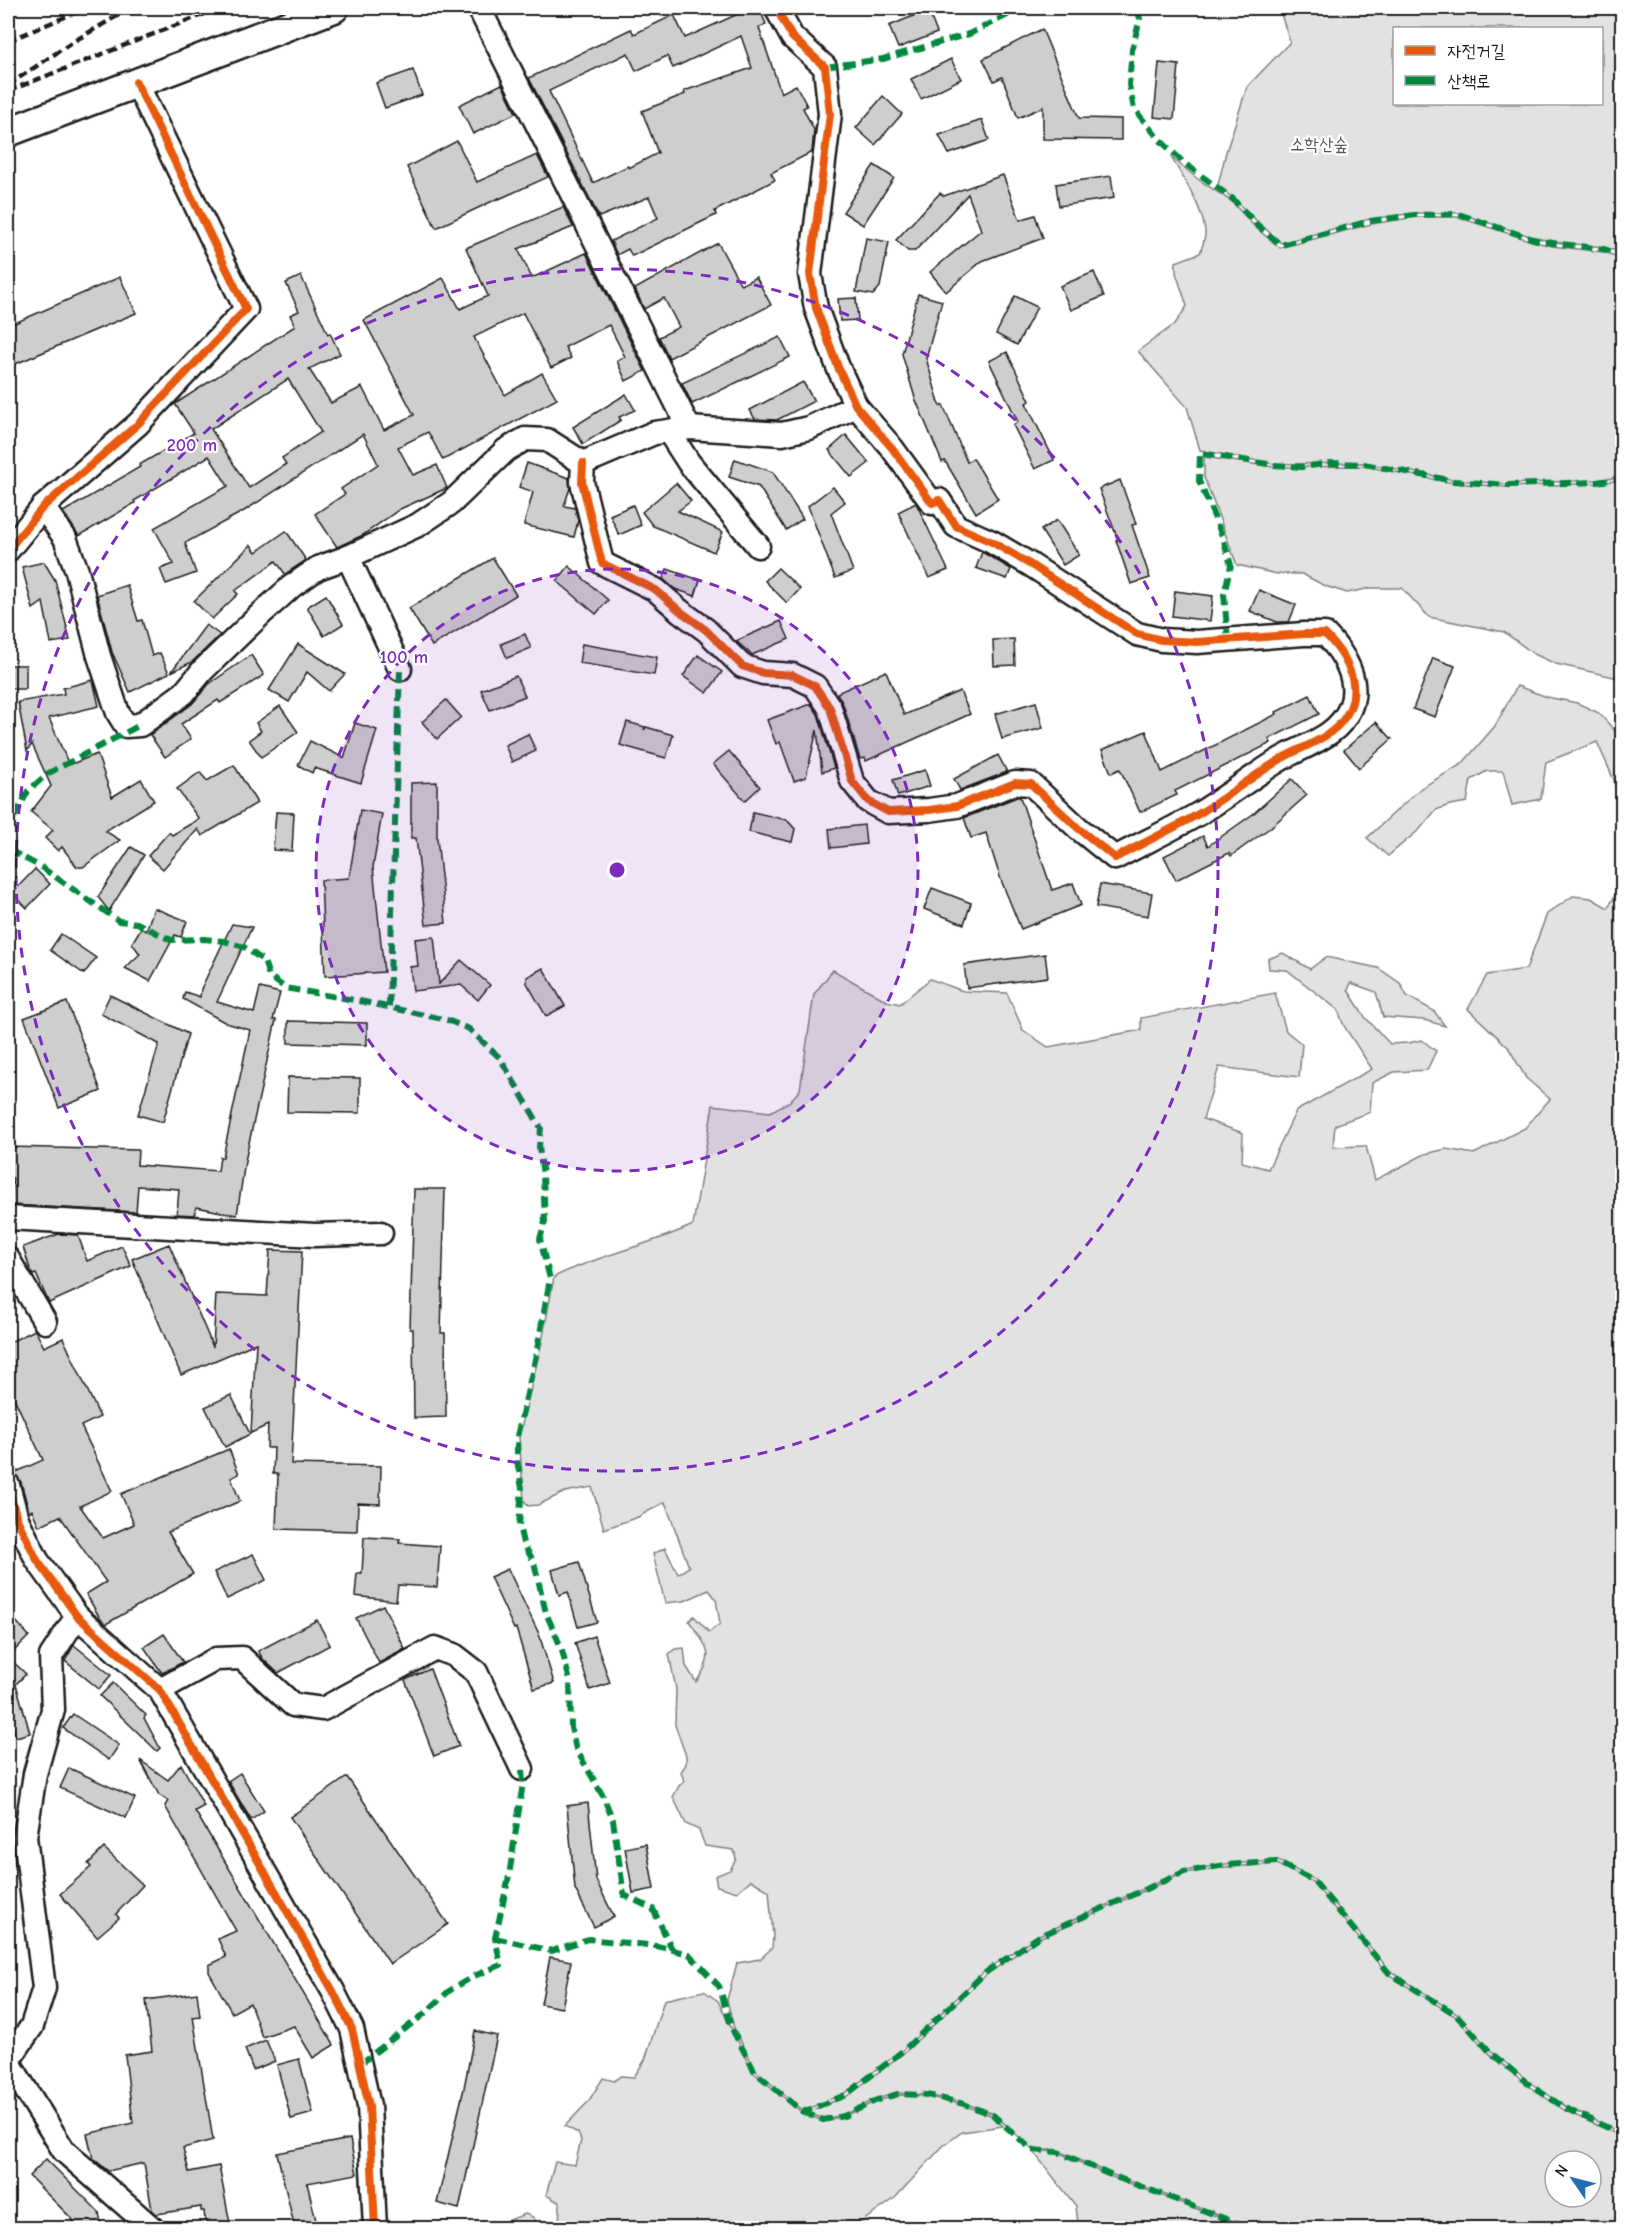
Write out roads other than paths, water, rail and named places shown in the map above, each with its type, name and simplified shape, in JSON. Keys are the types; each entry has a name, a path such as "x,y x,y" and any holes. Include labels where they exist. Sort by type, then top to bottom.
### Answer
{"main road":[{"path":"8,132 334,8"}],"street":[{"path":"479,8 679,430 688,463 758,546"},
{"path":"583,463 582,482 602,563 656,590 706,630 742,666 763,673 793,675 815,686 830,708 852,781 868,801 888,812 957,806 1015,783 1031,784 1078,828 1115,858 1198,814 1281,759 1317,741 1340,725 1350,707 1352,689 1350,667 1337,646 1325,634 1197,642 1162,640 1137,634 1031,565 992,542 956,526 939,500 932,503 892,448 856,406 838,367 816,308 810,274 830,114 825,67 792,37 776,8"},
{"path":"8,550 43,507 138,424 246,309 136,82"},
{"path":"583,463 654,433 679,430 782,434 809,428 856,406"},
{"path":"43,507 64,538 77,571 105,675 118,713 126,726 140,725 184,693 227,647 292,586 318,568 348,557 426,520 451,503 506,450 525,438 547,440 583,463"},
{"path":"348,557 400,669"},
{"path":"8,1218 315,1235 381,1233"},
{"path":"8,1259 45,1322"},
{"path":"8,1485 17,1520 37,1560 76,1616 160,1690 333,1991 352,2029 369,2106 375,2229"},
{"path":"76,1616 51,1656 52,1710 35,1774 25,1837 45,1988 33,2026 8,2061 64,2151 152,2229"},
{"path":"160,1690 216,1659 242,1658 293,1705 323,1708 435,1648 454,1655 476,1672 522,1769"}],"railway":[{"path":"8,41 86,8"},
{"path":"8,85 76,40 131,8"},
{"path":"8,91 220,8"}],"park label":[{"name":"소학산숲","path":"1319,144"}]}
